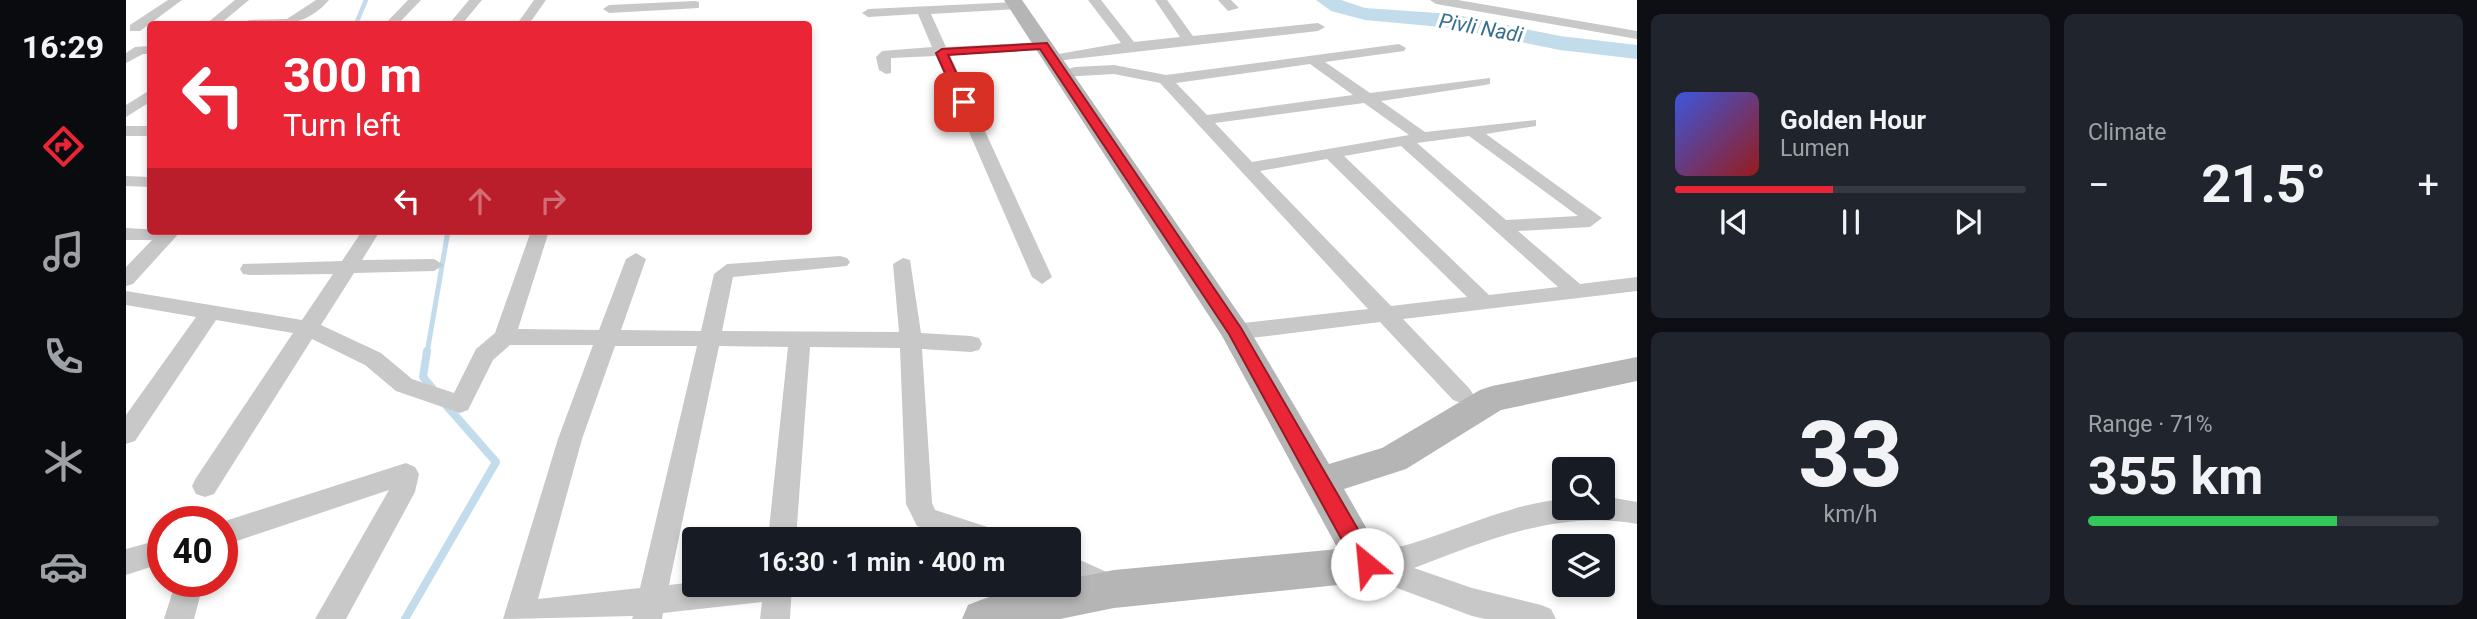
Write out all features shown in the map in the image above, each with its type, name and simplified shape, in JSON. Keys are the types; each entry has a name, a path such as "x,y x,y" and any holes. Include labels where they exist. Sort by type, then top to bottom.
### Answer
{"street":[{"path":"130,28 176,0"},
{"path":"216,21 243,0"},
{"path":"299,21 323,0"},
{"path":"394,21 415,0"},
{"path":"458,21 475,0"},
{"path":"525,21 540,0"},
{"path":"1094,0 1130,46"},
{"path":"1161,0 1190,41"},
{"path":"1436,0 1637,36"},
{"path":"868,13 1015,3 1236,332 1367,564 1472,602 1541,619"},
{"path":"604,21 612,5 695,7"},
{"path":"922,9 1042,276"},
{"path":"1052,59 1130,46 1318,27"},
{"path":"887,70 883,57 897,46 942,53 1052,59 1091,69 1119,70 1165,80 1399,48"},
{"path":"126,59 139,50"},
{"path":"1314,61 1367,98 1413,139 1501,226 1575,291"},
{"path":"1165,80 1461,394"},
{"path":"1202,120 1485,81"},
{"path":"126,113 147,97"},
{"path":"1247,168 1413,139 1530,123"},
{"path":"126,131 147,131"},
{"path":"1472,131 1593,218 1590,221 1501,226"},
{"path":"1331,153 1484,302"},
{"path":"126,181 147,182"},
{"path":"126,234 147,234"},
{"path":"126,279 168,235"},
{"path":"205,486 368,235"},
{"path":"126,298 308,328 373,359 404,385 460,404 484,355 506,337 539,235"},
{"path":"636,259 570,439 518,617 648,611 721,597"},
{"path":"648,611 724,274 734,269 840,262"},
{"path":"903,264 911,340 919,504 926,518 952,527"},
{"path":"250,269 435,265"},
{"path":"1236,332 1637,284"},
{"path":"126,434 210,312"},
{"path":"506,337 911,340 971,344"},
{"path":"783,527 800,341"},
{"path":"1358,469 1376,446 1476,385 1637,350"},
{"path":"1320,482 1393,459 1492,399 1637,369"},
{"path":"238,529 406,474 402,492 330,619"},
{"path":"983,619 1004,611 1114,589 1367,564 1409,557 1470,533 1550,512 1607,507 1637,513"},
{"path":"126,562 147,556"},
{"path":"1081,574 1114,589"},
{"path":"179,619 185,597"},
{"path":"775,619 777,597"}],"waterway":[{"path":"357,21 366,0"},
{"name":"Pivli Nadi","path":"1326,0 1338,7 1365,14 1452,21 1560,43 1637,52"},
{"path":"427,353 447,235"},
{"path":"427,351 423,377 433,389"},
{"path":"405,619 496,462 446,405"}],"route":[{"path":"964,102 942,53 1043,46 1236,332 1367,564"}]}
